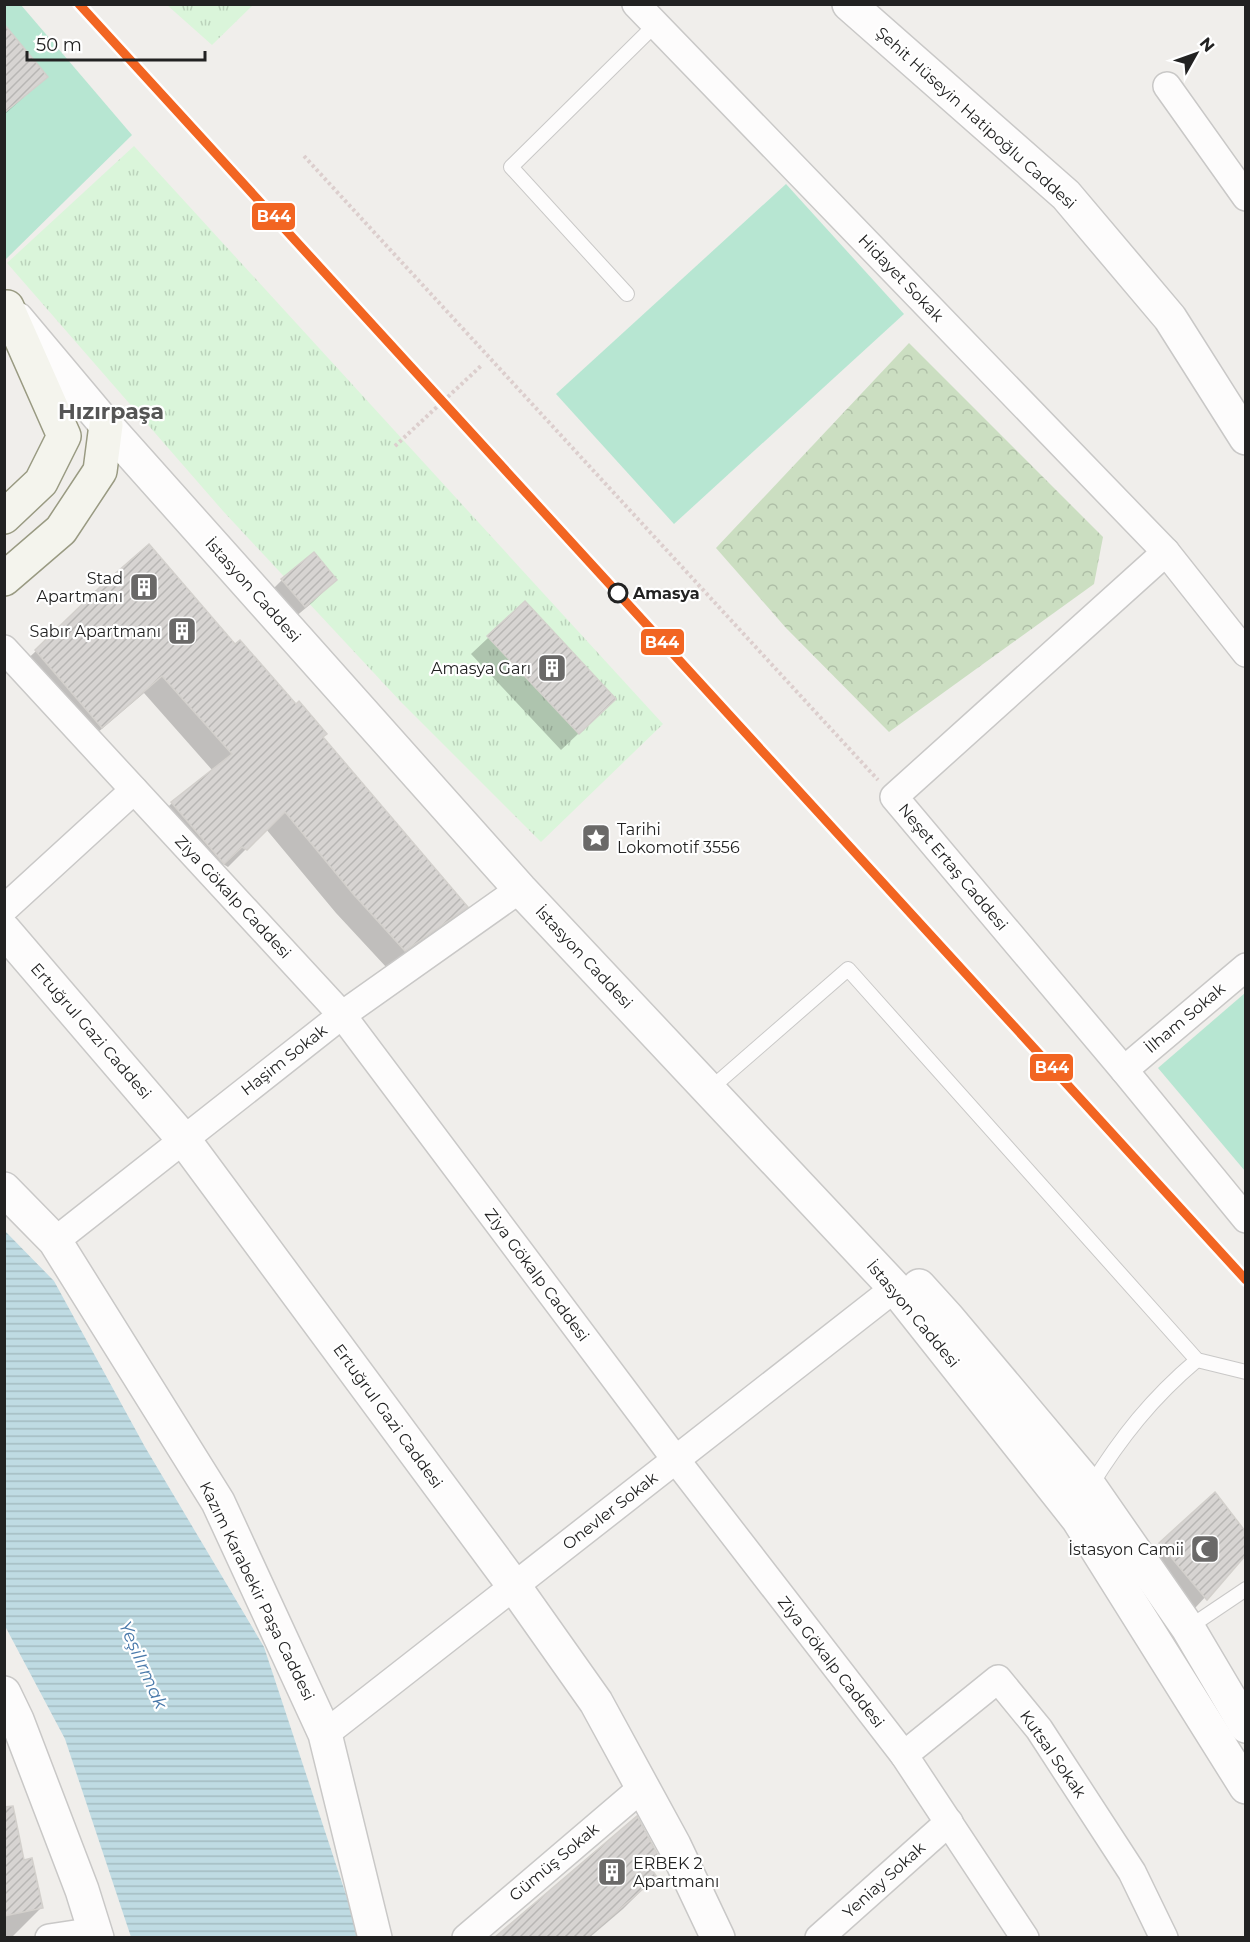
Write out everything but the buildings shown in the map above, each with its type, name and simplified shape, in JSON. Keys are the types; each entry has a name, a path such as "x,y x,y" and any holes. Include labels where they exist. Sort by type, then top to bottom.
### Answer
{"main road":[{"path":"4,517 41,482 64,436 6,306"},
{"path":"4,579 61,530 100,471 106,425"}],"street":[{"name":"Hidayet Sokak","path":"636,4 1166,552 1245,653"},
{"name":"Şehit Hüseyin Hatipoğlu Caddesi","path":"849,4 1066,195 1170,318 1245,438"},
{"path":"1167,86 1245,198"},
{"name":"İstasyon Caddesi","path":"6,306 106,425 520,889 717,1082 948,1318 1090,1487 1188,1628 1245,1726"},
{"name":"Neşet Ertaş Caddesi","path":"1166,552 894,797 1124,1070 1245,1219"},
{"name":"Ziya Gökalp Caddesi","path":"4,649 342,1015 676,1460 904,1755 1025,1938"},
{"path":"4,909 134,790"},
{"name":"Haşim Sokak","path":"55,1241 342,1015 520,889"},
{"name":"Ertuğrul Gazi Caddesi","path":"4,930 184,1140 514,1586 596,1702 674,1845 718,1938"},
{"name":"İlham Sokak","path":"1124,1070 1245,967"},
{"name":"İstasyon Caddesi","path":"717,1082 896,1288 1078,1519 1245,1787"},
{"name":"Kazım Karabekir Paşa Caddesi","path":"4,1189 55,1241 218,1502 325,1734 375,1938"},
{"name":"Onevler Sokak","path":"325,1734 896,1288"},
{"name":"Kutsal Sokak","path":"904,1755 998,1679 1039,1729 1126,1862 1164,1938"},
{"path":"4,1693 82,1890 96,1934 49,1938"},
{"name":"Gümüş Sokak","path":"466,1938 643,1787"},
{"name":"Yeniay Sokak","path":"819,1938 949,1822"}],"lane":[{"path":"627,294 511,167 655,25"},
{"path":"717,1082 848,969 1197,1360 1245,1372"},
{"path":"1090,1487 1110,1454 1133,1423 1174,1380 1197,1360"},
{"path":"1188,1628 1245,1589"}],"path":[{"path":"304,156 894,797"},
{"path":"395,446 482,365"}],"green space":[{"path":"5,5 21,5 132,135 5,260"},
{"path":"167,5 253,5 212,45"},
{"path":"134,146 663,724 541,842 400,701 223,511 7,263"},
{"path":"786,184 904,314 674,524 556,394"},
{"path":"909,343 1103,537 1094,584 889,732 786,628 716,548"},
{"path":"1245,993 1245,1171 1158,1068"}],"water":[{"name":"Yeşilırmak","path":"4,1230 54,1281 145,1447 264,1647 360,1937 131,1937 65,1739 5,1626"}],"transit line":[{"name":"B44","path":"79,4 1246,1280"}],"place":[{"name":"Stad Apartmanı","path":"144,587"},
{"name":"Amasya","path":"618,593"},
{"name":"Sabır Apartmanı","path":"182,631"},
{"name":"Amasya Garı","path":"552,668"},
{"name":"Tarihi Lokomotif 3556","path":"596,838"},
{"name":"İstasyon Camii","path":"1205,1549"},
{"name":"ERBEK 2 Apartmanı","path":"612,1872"}],"district":[{"name":"Hızırpaşa","path":"111,411"}]}
